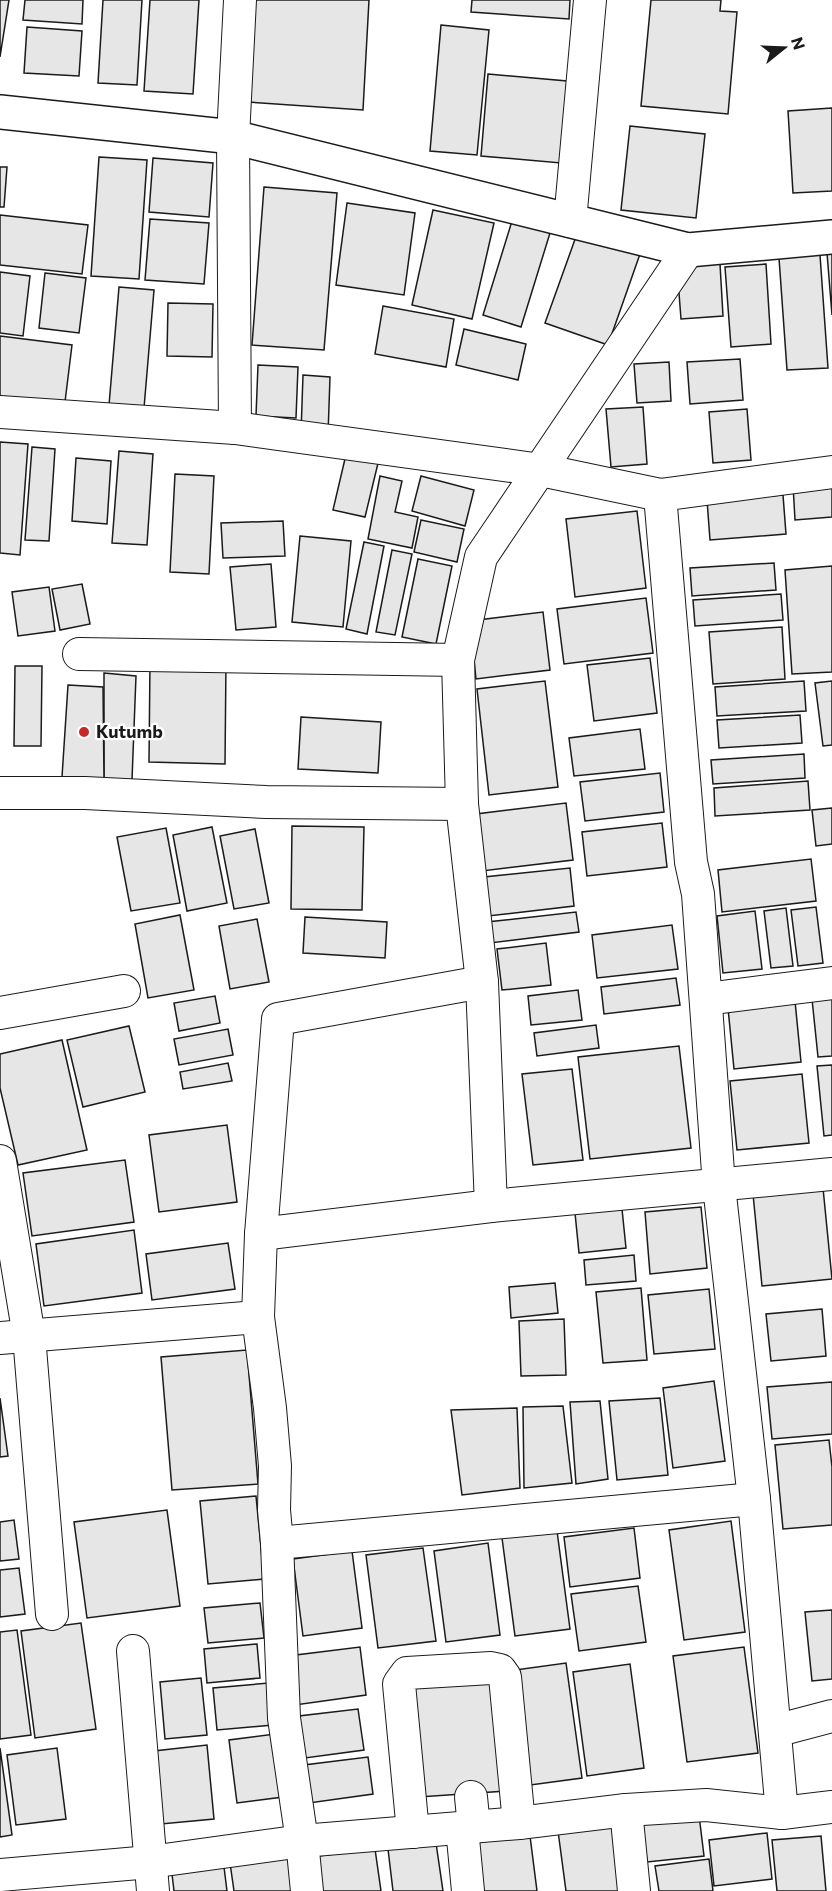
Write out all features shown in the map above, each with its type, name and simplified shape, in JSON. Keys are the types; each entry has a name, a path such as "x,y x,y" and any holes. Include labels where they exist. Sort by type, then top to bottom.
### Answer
{"street":[{"path":"235,428 233,137 240,0"},
{"path":"570,221 590,0"},
{"path":"0,112 233,137 688,250 832,237"},
{"path":"491,1206 482,982 462,804 458,660 481,557 688,250"},
{"path":"0,412 235,428 541,470 660,495 832,471"},
{"path":"660,495 691,862 698,894 719,1186 754,1499 782,1813"},
{"path":"79,654 458,660"},
{"path":"0,793 85,793 266,802 462,804"},
{"path":"307,1891 284,1718 274,1510 275,1466 258,1317 261,1233 279,1019 482,982"},
{"path":"706,999 832,984"},
{"path":"0,1013 124,991"},
{"path":"0,1161 15,1337 52,1614"},
{"path":"261,1233 491,1206 832,1174"},
{"path":"15,1337 258,1317"},
{"path":"277,1543 754,1499"},
{"path":"133,1651 151,1876"},
{"path":"412,1832 399,1684 407,1673 491,1668 500,1670 505,1677 519,1823"},
{"path":"775,1731 832,1716"},
{"path":"0,1875 151,1876 302,1841 412,1832 469,1817 519,1823 626,1810 706,1805 782,1813 832,1807"},
{"path":"626,1810 634,1891"},
{"path":"468,1891 469,1817"}],"building":[{"path":"0,0 9,0 0,57"},
{"path":"25,0 83,0 82,24 23,20"},
{"path":"103,0 142,0 137,85 98,83"},
{"path":"150,0 199,0 193,94 144,91"},
{"path":"254,0 369,0 363,110 247,102"},
{"path":"472,0 570,0 569,19 471,12"},
{"path":"651,0 721,0 720,11 737,12 728,114 641,106"},
{"path":"441,25 489,30 477,155 430,151"},
{"path":"27,27 82,31 79,76 24,73"},
{"path":"488,74 567,81 561,163 481,156"},
{"path":"832,108 832,191 793,193 788,111"},
{"path":"630,126 705,134 696,218 621,210"},
{"path":"99,157 147,160 139,279 91,276"},
{"path":"153,158 213,163 209,217 149,212"},
{"path":"0,167 7,167 4,207 0,207"},
{"path":"264,187 337,193 324,350 252,345"},
{"path":"347,203 415,213 404,295 336,285"},
{"path":"433,210 494,223 472,319 412,305"},
{"path":"0,215 88,225 82,274 0,265"},
{"path":"150,219 209,223 204,284 145,280"},
{"path":"512,221 550,233 521,327 483,315"},
{"path":"578,231 640,254 608,345 545,323"},
{"path":"827,253 832,253 832,315"},
{"path":"820,255 828,368 787,370 779,258"},
{"path":"720,264 723,316 681,319 677,267"},
{"path":"766,264 771,344 731,347 725,267"},
{"path":"0,272 30,276 23,336 0,333"},
{"path":"45,273 86,278 79,333 39,328"},
{"path":"119,287 154,290 144,408 109,405"},
{"path":"168,303 213,304 212,357 167,356"},
{"path":"383,306 454,319 446,367 375,354"},
{"path":"464,329 526,344 518,380 456,365"},
{"path":"0,336 72,345 64,410 0,402"},
{"path":"740,359 743,400 690,404 687,362"},
{"path":"669,362 671,401 637,403 634,364"},
{"path":"258,365 298,367 296,418 256,416"},
{"path":"303,375 330,377 328,435 301,433"},
{"path":"643,407 647,464 611,467 606,409"},
{"path":"747,409 751,460 713,463 709,412"},
{"path":"0,442 28,444 20,555 0,553"},
{"path":"348,446 380,455 365,517 333,510"},
{"path":"32,447 55,449 49,541 25,540"},
{"path":"119,451 153,454 147,545 112,543"},
{"path":"76,458 111,461 107,524 72,521"},
{"path":"175,474 214,476 209,574 170,572"},
{"path":"380,476 402,481 395,512 418,517 412,548 368,539"},
{"path":"421,476 474,490 465,526 412,511"},
{"path":"832,482 832,517 795,520 793,485"},
{"path":"783,495 786,534 710,540 707,500"},
{"path":"637,511 646,588 575,597 566,519"},
{"path":"421,520 464,529 457,562 414,552"},
{"path":"283,521 285,556 223,558 221,523"},
{"path":"300,536 351,541 343,627 292,622"},
{"path":"364,542 384,546 367,634 346,629"},
{"path":"392,550 412,554 395,635 376,632"},
{"path":"418,559 452,566 436,644 402,637"},
{"path":"774,563 776,590 692,596 690,568"},
{"path":"271,564 276,627 236,630 230,567"},
{"path":"832,566 832,672 792,674 785,570"},
{"path":"82,584 90,624 60,630 52,589"},
{"path":"49,587 55,631 18,636 12,592"},
{"path":"781,594 783,620 695,626 693,600"},
{"path":"646,598 653,653 564,664 557,609"},
{"path":"543,612 550,670 476,679 470,621"},
{"path":"782,627 785,679 713,684 709,632"},
{"path":"650,658 657,713 594,721 587,665"},
{"path":"150,661 226,662 225,764 149,762"},
{"path":"15,666 42,666 41,746 14,746"},
{"path":"104,673 136,676 132,780 104,779"},
{"path":"545,681 558,787 489,795 477,689"},
{"path":"804,681 806,711 717,716 715,687"},
{"path":"832,681 832,745 823,746 815,683"},
{"name":"Kutumb","path":"68,685 103,687 104,779 62,777"},
{"path":"800,715 802,743 719,748 717,720"},
{"path":"301,717 381,722 378,773 298,769"},
{"path":"640,729 645,769 574,776 569,738"},
{"path":"804,754 805,778 713,784 711,760"},
{"path":"660,773 664,812 585,821 580,782"},
{"path":"808,781 810,810 715,816 714,788"},
{"path":"566,803 573,860 482,871 476,814"},
{"path":"832,808 832,844 816,846 812,810"},
{"path":"662,823 667,867 587,876 582,832"},
{"path":"292,826 364,827 362,910 291,909"},
{"path":"212,827 227,903 187,911 173,835"},
{"path":"166,828 180,903 131,911 117,837"},
{"path":"255,829 269,903 234,909 220,836"},
{"path":"811,859 816,901 722,912 718,870"},
{"path":"570,868 574,906 488,916 484,877"},
{"path":"816,907 823,963 798,966 791,910"},
{"path":"786,908 793,966 771,968 764,911"},
{"path":"755,911 762,969 723,973 717,916"},
{"path":"576,912 579,932 490,943 487,922"},
{"path":"180,915 194,990 148,998 135,924"},
{"path":"305,917 387,922 385,958 303,953"},
{"path":"257,919 269,982 230,989 219,926"},
{"path":"672,925 678,969 597,978 592,935"},
{"path":"546,943 551,985 502,990 497,949"},
{"path":"676,978 680,1005 604,1014 601,987"},
{"path":"578,990 582,1020 531,1025 528,996"},
{"path":"215,996 220,1023 179,1031 174,1003"},
{"path":"832,997 832,1056 818,1057 812,999"},
{"path":"795,1001 801,1062 734,1069 728,1008"},
{"path":"596,1025 599,1048 537,1056 534,1033"},
{"path":"129,1026 145,1092 83,1107 67,1040"},
{"path":"228,1029 233,1055 179,1065 174,1039"},
{"path":"62,1040 87,1150 18,1165 0,1088 0,1054"},
{"path":"679,1046 691,1148 590,1159 578,1057"},
{"path":"228,1063 232,1081 183,1089 180,1072"},
{"path":"832,1065 832,1135 824,1136 817,1066"},
{"path":"572,1069 583,1160 533,1165 522,1074"},
{"path":"802,1074 809,1143 737,1150 730,1081"},
{"path":"227,1125 237,1202 159,1212 149,1135"},
{"path":"125,1160 134,1222 32,1236 23,1173"},
{"path":"823,1188 832,1279 762,1286 753,1194"},
{"path":"701,1207 707,1268 650,1274 645,1212"},
{"path":"622,1209 626,1248 579,1253 575,1213"},
{"path":"134,1230 142,1293 44,1306 36,1244"},
{"path":"228,1243 235,1289 152,1300 146,1254"},
{"path":"634,1255 636,1281 586,1285 584,1260"},
{"path":"555,1283 558,1313 511,1318 509,1287"},
{"path":"641,1288 647,1360 603,1363 596,1292"},
{"path":"709,1289 715,1349 654,1354 648,1295"},
{"path":"822,1309 826,1356 771,1361 766,1314"},
{"path":"564,1319 566,1375 521,1376 519,1321"},
{"path":"247,1350 258,1484 172,1490 161,1357"},
{"path":"714,1381 725,1461 673,1468 663,1388"},
{"path":"832,1382 832,1434 772,1439 767,1387"},
{"path":"0,1398 8,1456 0,1457"},
{"path":"660,1398 668,1475 617,1480 609,1401"},
{"path":"600,1401 608,1479 576,1484 570,1402"},
{"path":"563,1406 572,1483 524,1488 523,1407"},
{"path":"517,1408 520,1488 462,1495 451,1410"},
{"path":"829,1440 832,1467 832,1525 783,1529 775,1445"},
{"path":"256,1496 264,1579 208,1584 200,1501"},
{"path":"167,1510 180,1606 87,1618 74,1522"},
{"path":"14,1520 19,1559 0,1561 0,1522"},
{"path":"731,1521 745,1632 684,1640 669,1530"},
{"path":"634,1528 640,1578 570,1587 564,1537"},
{"path":"557,1531 570,1629 515,1636 502,1538"},
{"path":"488,1543 500,1635 446,1642 434,1551"},
{"path":"423,1548 436,1641 378,1648 366,1555"},
{"path":"352,1551 362,1628 303,1636 293,1559"},
{"path":"19,1568 25,1614 0,1617 0,1570"},
{"path":"638,1586 646,1642 579,1651 571,1594"},
{"path":"260,1603 264,1638 208,1643 204,1608"},
{"path":"832,1610 832,1679 812,1681 805,1612"},
{"path":"81,1623 96,1729 35,1738 21,1631"},
{"path":"17,1630 31,1735 0,1739 0,1632"},
{"path":"257,1644 260,1678 207,1683 204,1649"},
{"path":"360,1647 366,1695 295,1705 288,1656"},
{"path":"744,1647 758,1753 687,1762 673,1656"},
{"path":"566,1663 582,1778 523,1786 508,1671"},
{"path":"630,1664 644,1768 587,1776 573,1672"},
{"path":"497,1676 506,1791 419,1797 413,1685"},
{"path":"201,1678 207,1735 165,1739 160,1682"},
{"path":"269,1683 273,1725 217,1730 213,1688"},
{"path":"358,1709 364,1750 305,1758 299,1716"},
{"path":"275,1734 283,1797 237,1803 229,1740"},
{"path":"207,1745 214,1819 161,1824 154,1751"},
{"path":"0,1748 12,1835 0,1837"},
{"path":"57,1748 66,1819 16,1825 7,1755"},
{"path":"368,1757 373,1794 309,1803 304,1765"},
{"path":"699,1815 704,1856 647,1862 642,1821"},
{"path":"612,1824 621,1891 566,1891 558,1831"},
{"path":"767,1833 772,1879 714,1886 709,1840"},
{"path":"530,1836 537,1891 479,1891 472,1843"},
{"path":"821,1836 826,1891 777,1891 772,1840"},
{"path":"436,1843 443,1891 393,1891 388,1849"},
{"path":"375,1849 381,1891 314,1891 310,1857"},
{"path":"292,1854 297,1891 234,1891 230,1863"},
{"path":"709,1859 713,1891 659,1891 655,1866"},
{"path":"224,1867 227,1891 174,1891 172,1874"}],"place":[{"name":"Kutumb","path":"84,732"}]}
